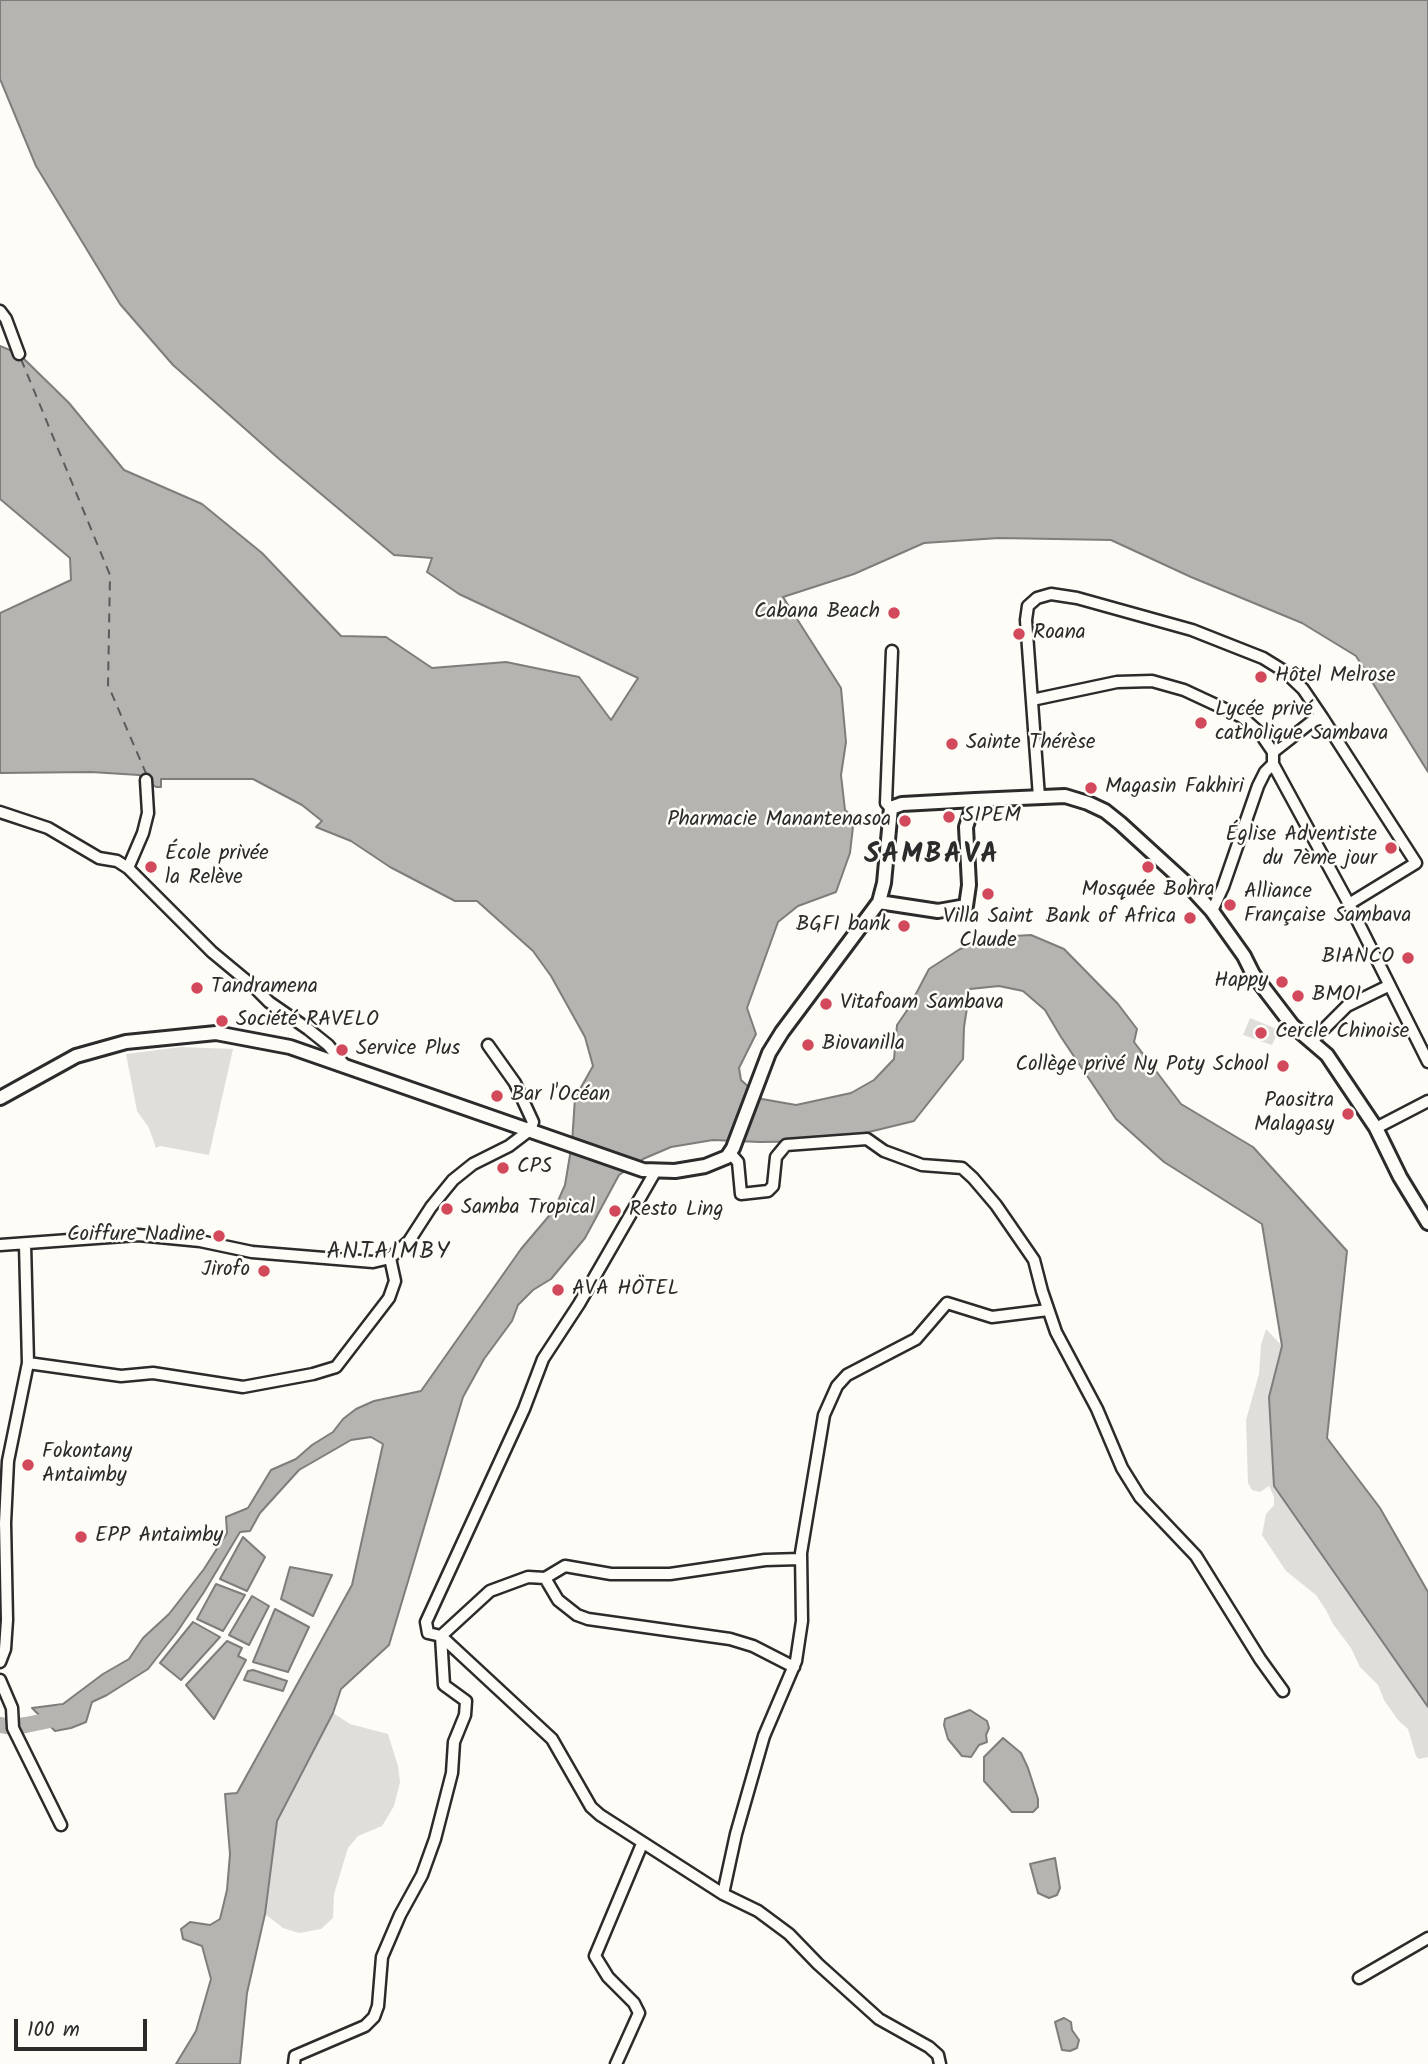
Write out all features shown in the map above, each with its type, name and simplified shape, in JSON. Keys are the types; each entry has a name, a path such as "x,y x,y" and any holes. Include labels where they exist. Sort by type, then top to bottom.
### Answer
{"main road":[{"path":"0,1098 76,1056 126,1042 216,1033 290,1047 649,1171 705,1166 726,1157 732,1151 769,1053 879,902 884,883 891,808 902,804 1065,796 1105,811 1189,886 1212,911 1292,1025 1327,1055 1376,1128 1400,1177 1428,1223"},
{"path":"879,902 938,911 966,906 969,885 967,827 975,800"}],"street":[{"path":"0,311 6,319 19,354"},
{"path":"1038,797 1028,666 1028,606 1037,598 1051,594 1077,598 1192,630 1263,658 1284,671 1303,689 1416,863 1349,904"},
{"path":"891,651 886,803 891,808"},
{"path":"1032,700 1117,682 1152,681 1184,690 1242,717 1261,733 1273,752 1273,764 1349,904 1428,1062"},
{"path":"1273,752 1315,719 1322,717"},
{"path":"1212,911 1258,786 1265,772 1273,764"},
{"path":"128,869 148,813 146,780"},
{"path":"0,812 48,828 99,858 117,861 128,869 212,952 269,1002 328,1045 346,1067"},
{"path":"1312,1041 1347,1006 1388,986"},
{"path":"0,1244 138,1236 200,1241 252,1252 373,1262 390,1258 409,1241 453,1180 473,1164 509,1146 530,1130 533,1122 515,1083 488,1045"},
{"path":"1376,1128 1428,1101"},
{"path":"732,1151 738,1162 741,1194 768,1191 773,1186 776,1157 786,1145 867,1139 884,1151 922,1165 962,1168 996,1205 1034,1260 1056,1332 1097,1409 1122,1468 1140,1497 1196,1556 1260,1659 1283,1690"},
{"path":"649,1171 579,1304 543,1359 524,1409 426,1622 428,1633 441,1636 552,1739 591,1807 642,1844 723,1894 758,1911 789,1934 879,2019 929,2047 938,2055 940,2064"},
{"path":"0,1662 5,1649 7,1620 5,1523 8,1461 28,1363 25,1244"},
{"path":"28,1363 121,1376 153,1373 243,1387 261,1386 313,1374 336,1367 389,1298 395,1281 390,1258"},
{"path":"723,1894 736,1834 764,1736 794,1667 802,1621 800,1559 824,1415 837,1386 847,1375 916,1339 947,1303 992,1317 1048,1310"},
{"path":"441,1636 490,1591 528,1577 545,1578 565,1566 611,1574 670,1574 765,1560 800,1559"},
{"path":"545,1578 558,1600 577,1615 588,1619 730,1639 753,1646 794,1667"},
{"path":"294,2064 295,2056 365,2025 374,2017 378,2006 382,1957 400,1915 422,1875 435,1839 452,1773 454,1742 465,1715 466,1701 444,1685 441,1636"},
{"path":"0,1680 12,1708 13,1727 61,1825"},
{"path":"616,2064 639,2013 634,2003 608,1977 595,1956 642,1844"},
{"path":"1359,1978 1428,1938"}],"shaded area":[{"path":"0,0 1428,0 1428,772 1356,656 1302,623 1111,540 999,538 924,543 854,574 783,597 841,688 846,742 841,775 845,810 854,818 850,853 836,892 798,906 778,922 747,1008 756,1034 739,1068 741,1080 762,1099 796,1105 851,1093 874,1080 894,1059 897,1025 929,969 960,949 998,937 1031,935 1064,949 1118,1004 1137,1029 1134,1042 1181,1104 1253,1147 1347,1251 1327,1438 1380,1508 1428,1592 1428,1707 1274,1486 1269,1397 1282,1346 1262,1224 1164,1162 1116,1119 1045,1010 1023,991 999,986 970,989 964,1027 963,1059 914,1121 832,1141 713,1140 671,1147 643,1159 619,1175 585,1238 551,1279 533,1290 518,1305 512,1321 484,1359 463,1397 389,1645 341,1689 333,1713 277,1821 265,1914 247,1993 240,2064 176,2064 196,2031 211,1979 202,1946 183,1939 181,1929 190,1922 210,1925 220,1919 227,1890 230,1854 225,1794 237,1793 352,1585 383,1444 371,1437 351,1440 299,1470 260,1513 250,1531 240,1532 204,1592 148,1669 92,1702 86,1722 55,1731 32,1708 63,1704 103,1674 129,1659 143,1638 169,1614 204,1569 227,1533 226,1517 248,1508 271,1470 296,1459 333,1432 343,1419 356,1409 374,1401 421,1391 521,1249 554,1210 565,1185 572,1143 575,1098 593,1066 585,1037 551,976 533,951 477,901 455,901 390,867 351,841 316,827 322,821 302,805 253,779 161,779 161,787 156,787 139,775 91,772 0,773 0,613 71,580 70,558 0,499 0,346 19,354 69,403 124,470 202,504 262,553 341,636 386,637 432,668 506,662 579,677 611,720 638,678 459,594 427,572 432,558 394,555 173,365 120,304 36,166 0,79"},
{"name":"Cercle Chinoise","path":"1250,1018 1279,1030 1272,1045 1243,1035"},
{"path":"181,1047 233,1049 209,1155 160,1146 156,1148 149,1128 137,1111 126,1054"},
{"path":"1266,1329 1282,1346 1269,1397 1274,1486 1428,1707 1428,1757 1419,1759 1416,1756 1408,1729 1384,1700 1378,1685 1360,1667 1351,1648 1316,1595 1286,1571 1262,1535 1266,1514 1274,1505 1274,1497 1269,1486 1260,1492 1252,1490 1248,1483 1246,1420 1259,1374 1261,1345"},
{"path":"243,1537 265,1557 247,1591 220,1579"},
{"path":"290,1567 332,1575 313,1616 281,1599"},
{"path":"216,1584 245,1595 223,1631 197,1619"},
{"path":"252,1596 269,1606 249,1645 229,1635"},
{"path":"275,1609 309,1627 288,1672 253,1662"},
{"path":"193,1622 220,1637 181,1680 160,1663"},
{"path":"227,1641 242,1648 238,1656 246,1660 214,1719 186,1685"},
{"path":"253,1670 287,1681 283,1691 244,1680 248,1671"},
{"path":"970,1710 987,1721 989,1728 987,1742 979,1745 971,1757 962,1756 948,1739 944,1725 945,1719"},
{"path":"333,1713 350,1724 388,1734 400,1782 394,1806 382,1826 358,1836 348,1848 334,1894 333,1918 321,1929 299,1933 283,1928 265,1914 277,1821"},
{"path":"1003,1738 1021,1753 1028,1768 1038,1799 1038,1807 1033,1812 1012,1812 984,1781 984,1757"},
{"path":"1055,1858 1060,1888 1057,1895 1049,1898 1038,1893 1030,1864"},
{"path":"1064,2018 1071,2022 1072,2030 1079,2040 1077,2048 1070,2051 1062,2050 1055,2022"}],"waterway":[{"path":"0,1725 26,1725 50,1720 61,1713"}],"ferry route":[{"path":"21,359 110,575 108,685 148,778"}],"place":[{"name":"Cabana Beach","path":"894,613"},
{"name":"Roana","path":"1019,634"},
{"name":"Hôtel Melrose","path":"1261,677"},
{"name":"Lycée privé catholique Sambava","path":"1201,723"},
{"name":"Sainte Thérèse","path":"952,744"},
{"name":"Magasin Fakhiri","path":"1091,788"},
{"name":"SIPEM","path":"949,817"},
{"name":"Pharmacie Manantenasoa","path":"905,821"},
{"name":"Église Adventiste du 7ème jour","path":"1391,848"},
{"name":"École privée la Relève","path":"151,867"},
{"name":"Mosquée Bohra","path":"1148,867"},
{"name":"Villa Saint Claude","path":"988,894"},
{"name":"Alliance Française Sambava","path":"1230,905"},
{"name":"Bank of Africa","path":"1190,918"},
{"name":"BGFI bank","path":"904,926"},
{"name":"BIANCO","path":"1408,958"},
{"name":"Happy","path":"1282,982"},
{"name":"Tandramena","path":"197,988"},
{"name":"BMOI","path":"1298,996"},
{"name":"Vitafoam Sambava","path":"826,1004"},
{"name":"Société RAVELO","path":"222,1021"},
{"name":"Cercle Chinoise","path":"1261,1033"},
{"name":"Biovanilla","path":"808,1045"},
{"name":"Service Plus","path":"342,1050"},
{"name":"Collège privé Ny Poty School","path":"1283,1066"},
{"name":"Bar l'Océan","path":"497,1096"},
{"name":"Paositra Malagasy","path":"1348,1114"},
{"name":"CPS","path":"503,1168"},
{"name":"Samba Tropical","path":"447,1209"},
{"name":"Resto Ling","path":"615,1211"},
{"name":"Coiffure Nadine","path":"219,1236"},
{"name":"Jirofo","path":"264,1271"},
{"name":"AVA HÖTEL","path":"558,1290"},
{"name":"Fokontany Antaimby","path":"28,1465"},
{"name":"EPP Antaimby","path":"81,1537"}],"district":[{"name":"SAMBAVA","path":"932,857"},
{"name":"ANTAIMBY","path":"389,1254"}]}
